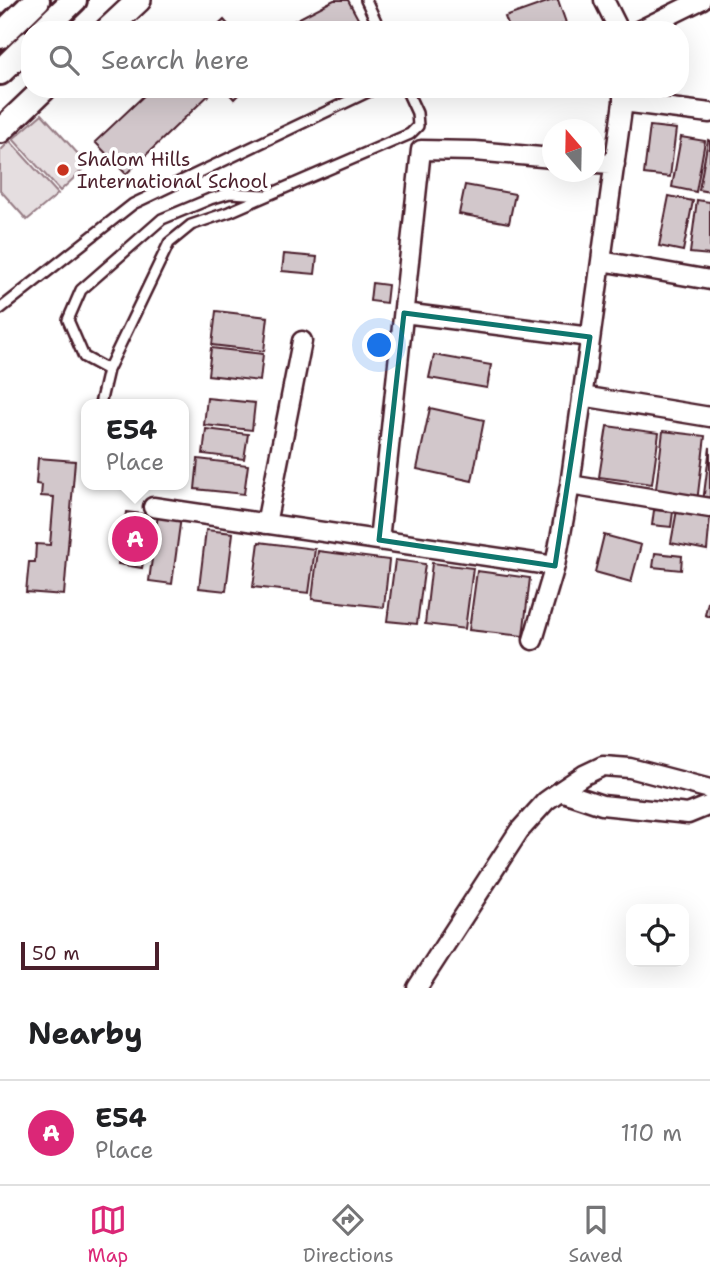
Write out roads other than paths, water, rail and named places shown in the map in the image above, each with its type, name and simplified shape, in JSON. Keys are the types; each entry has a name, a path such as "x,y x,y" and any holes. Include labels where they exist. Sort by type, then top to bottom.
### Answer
{"main road":[{"path":"0,36 37,0"},
{"path":"52,21 74,0"},
{"path":"0,72 21,52"}],"street":[{"path":"117,21 139,0"},
{"path":"604,0 614,21"},
{"path":"658,21 701,0"},
{"path":"0,131 35,98"},
{"path":"533,640 555,566 570,485 623,98"},
{"path":"633,98 710,113"},
{"path":"379,540 421,150 475,151 542,158"},
{"path":"605,164 614,164"},
{"path":"601,261 710,280"},
{"path":"404,313 590,337"},
{"path":"266,524 302,341"},
{"path":"582,396 710,417"},
{"path":"570,485 710,508"},
{"path":"153,508 555,566"},
{"path":"417,988 519,831 546,801 559,792 603,766 630,768 710,789"},
{"path":"559,792 602,805 688,814 710,805"}],"lane":[{"path":"366,0 376,21"},
{"path":"0,309 133,204 355,98"},
{"path":"101,399 108,370 169,243 191,225 269,195 410,134 418,126 417,113 410,98"},
{"path":"108,370 84,357 68,320 80,290 162,219 210,199 230,194 269,195"}],"place":[{"name":"Shalom Hills International School","path":"63,170"},
{"name":"E54","path":"135,539"}]}
